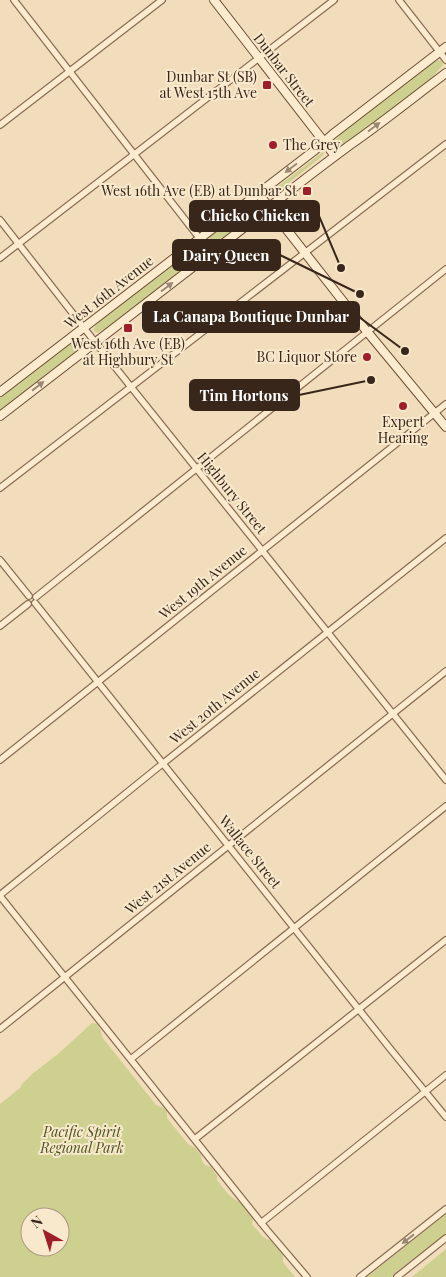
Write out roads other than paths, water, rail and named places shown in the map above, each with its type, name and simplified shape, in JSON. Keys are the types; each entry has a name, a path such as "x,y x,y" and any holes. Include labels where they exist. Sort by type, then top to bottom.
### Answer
{"main road":[{"name":"Dunbar Street","path":"214,0 335,156"},
{"name":"West 16th Avenue","path":"0,392 443,49"},
{"path":"0,416 335,156 446,73"},
{"path":"258,194 367,332 446,427"}],"street":[{"path":"14,0 211,253"},
{"path":"0,125 162,0"},
{"path":"0,258 334,0"},
{"path":"399,0 443,49 446,60"},
{"path":"0,488 446,144"},
{"name":"Highbury Street","path":"0,220 95,342 446,780"},
{"path":"0,626 28,604 31,605 196,468 446,268"},
{"name":"West 19th Avenue","path":"0,760 446,404"},
{"name":"West 20th Avenue","path":"0,895 446,538"},
{"path":"0,560 29,596 32,595 35,600"},
{"path":"28,604 26,599 29,596"},
{"name":"Wallace Street","path":"35,600 97,682 446,1116"},
{"name":"West 21st Avenue","path":"0,1029 446,672"},
{"path":"131,1058 446,806"},
{"path":"0,895 306,1277"},
{"path":"195,1139 446,940"},
{"path":"262,1223 446,1075"},
{"path":"360,1277 446,1209"},
{"path":"397,1277 446,1238"}],"place":[{"name":"Dunbar St (SB) at West 15th Ave","path":"267,85"},
{"name":"The Grey","path":"273,145"},
{"name":"West 16th Ave (EB) at Dunbar St","path":"307,191"},
{"name":"Chicko Chicken","path":"341,268"},
{"name":"Dairy Queen","path":"360,294"},
{"name":"West 16th Ave (EB) at Highbury St","path":"128,328"},
{"name":"La Canapa Boutique Dunbar","path":"405,351"},
{"name":"BC Liquor Store","path":"367,357"},
{"name":"Tim Hortons","path":"371,380"},
{"name":"Expert Hearing","path":"403,406"}],"park label":[{"name":"Pacific Spirit Regional Park","path":"82,1140"}]}
